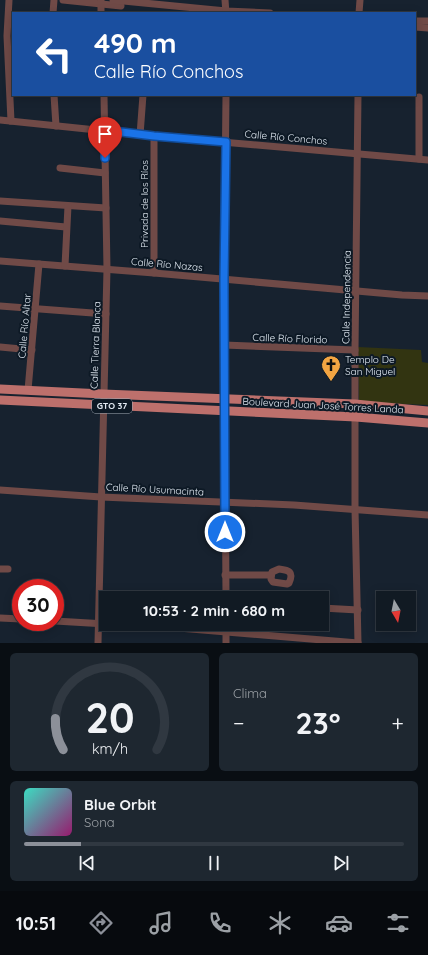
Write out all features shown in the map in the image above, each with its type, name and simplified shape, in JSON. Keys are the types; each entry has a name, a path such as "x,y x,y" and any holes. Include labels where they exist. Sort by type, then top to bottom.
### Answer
{"main road":[{"name":"Boulevard Juan José Torres Landa","path":"0,389 355,404 428,411"},
{"name":"Boulevard Juan José Torres Landa","path":"0,400 356,417 428,424"}],"street":[{"path":"9,0 6,36 11,121"},
{"path":"53,12 54,0"},
{"path":"63,0 101,2 193,12"},
{"path":"113,0 155,2 226,12 225,0"},
{"path":"359,12 360,0"},
{"path":"416,21 428,21"},
{"path":"416,27 428,28"},
{"path":"54,96 56,126"},
{"name":"Calle Tierra Blanca","path":"102,591 102,405 107,269 104,96"},
{"path":"140,135 143,96"},
{"path":"226,96 224,279 226,591"},
{"name":"Calle Independencia","path":"358,96 355,291 358,643"},
{"path":"418,159 419,97"},
{"name":"Calle Río Conchos","path":"0,120 105,130 140,135 428,160"},
{"name":"Privada de los Ríos","path":"154,136 154,272"},
{"path":"60,168 105,173"},
{"path":"0,201 106,208"},
{"path":"65,266 68,206"},
{"path":"0,221 66,226"},
{"name":"Calle Río Nazas","path":"0,261 154,272 355,291 428,296"},
{"name":"Calle Río Altar","path":"28,390 39,264"},
{"path":"0,306 35,310 106,314"},
{"name":"Calle Río Florido","path":"224,346 355,350"},
{"path":"0,347 32,350"},
{"name":"Calle Río Usumacinta","path":"0,490 101,497 294,505 428,515"},
{"path":"225,575 271,575"},
{"path":"329,608 358,610"},
{"path":"0,618 12,619"},
{"path":"64,622 99,624"},
{"name":"Calle Tierra Blanca","path":"98,643 101,631"},
{"path":"213,631 358,643"},
{"path":"226,632 226,643"}],"green space":[{"path":"358,347 421,350 422,362 428,363 428,405 359,402"}],"place":[{"name":"Templo De San Miguel","path":"331,382"}],"route":[{"path":"105,158 105,130 226,142 224,279 225,532"}]}
